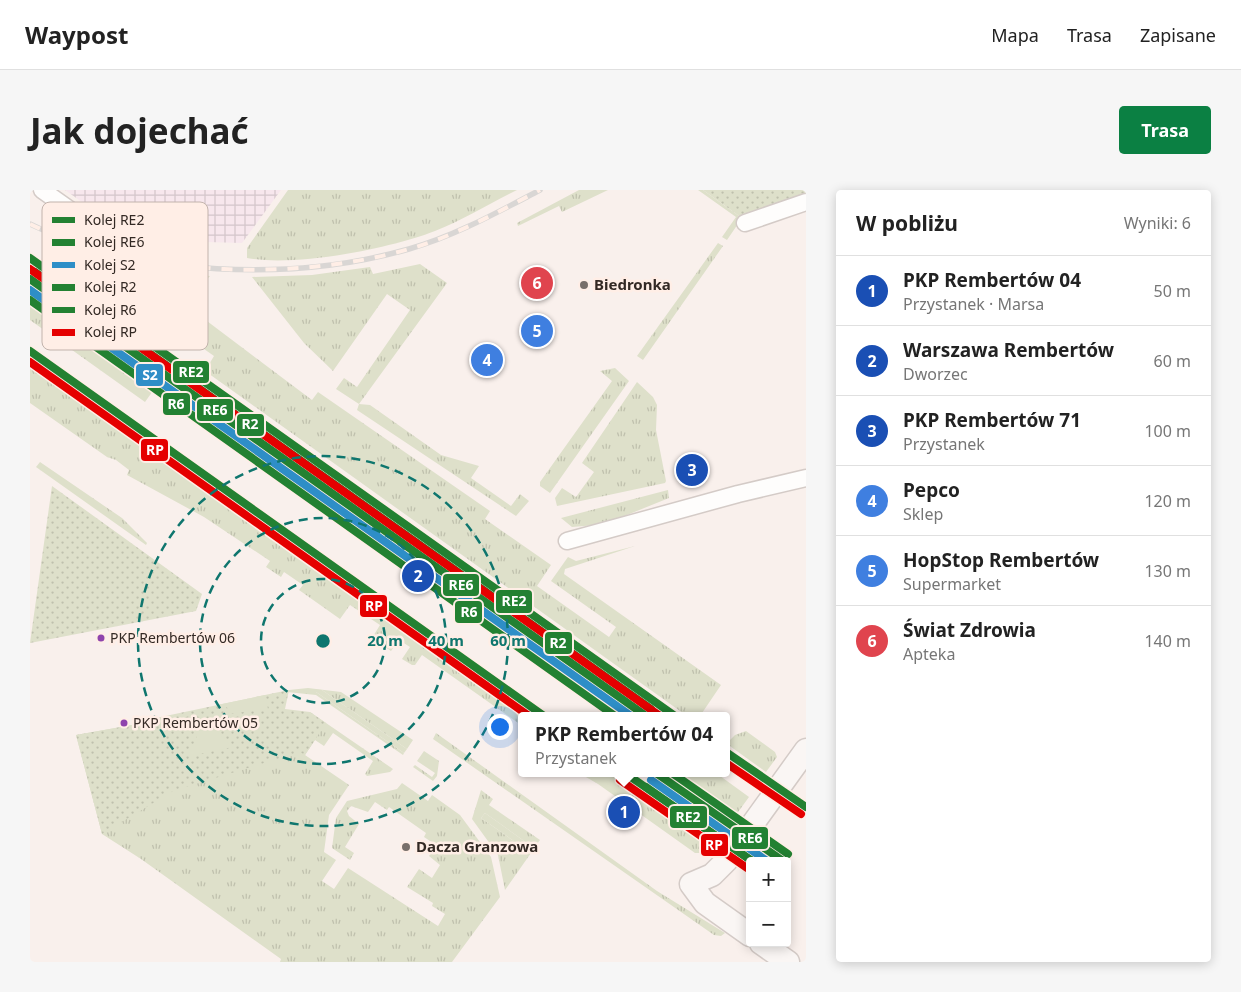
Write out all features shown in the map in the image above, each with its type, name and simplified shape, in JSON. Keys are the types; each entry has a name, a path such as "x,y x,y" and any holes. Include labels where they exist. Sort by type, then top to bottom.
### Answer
{"main road":[{"path":"746,933 705,903 691,884 704,880 722,865 806,750"},
{"path":"767,947 788,962"}],"street":[{"path":"42,190 59,202"},
{"path":"745,223 806,202"},
{"path":"567,541 738,494 806,478"}],"shaded area":[{"path":"65,190 281,190 242,243 208,242 208,202 82,202"}],"green space":[{"path":"288,190 517,190 445,227 393,244 342,255 315,258 267,260 247,258 247,248"},
{"path":"579,190 608,190 562,212 559,206 518,226 517,223"},
{"path":"698,190 703,190 742,218 727,240 722,237 736,217"},
{"path":"703,190 806,190 806,195 742,218"},
{"path":"718,243 723,246 643,360 637,356"},
{"path":"420,264 447,283 359,404 336,389 344,378 357,387 410,310 387,294 333,371 304,343 252,277 312,275 370,267 373,274"},
{"path":"30,289 42,297 42,329 30,320"},
{"path":"208,322 312,400 318,392 490,511 485,519 551,565 537,586 609,637 616,627 551,581 568,557 576,561 635,546 565,569 564,574 721,685 703,712 681,712 205,371 214,356 205,350 208,350"},
{"path":"72,350 116,350 160,381 145,402"},
{"path":"30,359 528,712 518,712 518,723 422,655 415,665 402,659 410,647 399,640 391,651 372,638 380,625 350,605 340,619 299,590 303,585 284,572 281,577 266,567 270,561 204,517 127,475 129,470 116,460 107,457 30,403"},
{"path":"615,368 629,381 550,493 540,486 540,482 612,381 600,371"},
{"path":"637,382 653,397 657,405 656,430 665,483 557,506 555,498 562,488 576,497 594,472 582,463"},
{"path":"359,404 370,405 441,455 479,466 471,478 511,506 520,494 529,501 516,516 357,410"},
{"path":"40,462 122,518 147,543 146,545 36,467"},
{"path":"52,486 202,594 196,611 30,643"},
{"path":"668,490 669,498 622,517 596,525 572,527 561,518"},
{"path":"308,688 341,692 413,740 407,749 322,690 301,692 316,692 404,753 403,755 316,695 287,692 289,690"},
{"path":"301,689 322,690 407,749 404,753 316,692 301,692"},
{"path":"289,690 285,709 310,712 326,723 305,755 300,752 173,791 102,834 76,735 132,725 132,723"},
{"path":"265,695 268,709 228,714 227,707 218,708 217,705"},
{"path":"310,712 393,769 390,772 367,776 365,774 373,761 333,733 324,746 315,740 305,755 349,785 329,815 324,852 336,860 322,881 334,889 348,868 438,926 445,914 432,906 433,903 407,887 419,869 432,878 440,865 429,856 436,845 424,837 426,833 389,807 387,810 375,802 368,812 351,806 347,811 349,816 359,824 345,847 354,853 350,860 332,848 336,818 347,801 397,789 402,783 428,801 432,795 460,815 491,857 500,897 452,962 280,962 281,959 141,859 102,834 76,735 132,725 132,723"},
{"path":"213,728 233,747 189,756 199,731"},
{"path":"746,731 775,752 777,757 766,772 730,746 730,740 735,735"},
{"path":"436,733 657,891 725,933 721,936 714,935 433,739"},
{"path":"424,751 439,761 437,776 433,781 413,767 415,765 432,777 435,773 417,761"},
{"path":"586,777 621,777 715,844 702,853 695,853"},
{"path":"673,777 722,777 749,797 733,819"},
{"path":"481,790 493,799 489,805 540,840 534,848 485,813 481,818 531,853 505,890 498,855 472,819"},
{"path":"485,813 534,848 531,853 481,818"}],"railway":[{"path":"208,268 267,270 364,260 426,244 476,223 540,190"},
{"path":"30,224 42,229"}],"rail line":[{"name":"RE2","path":"30,258 42,267"},
{"name":"RP","path":"30,269 42,278"},
{"name":"R2","path":"35,272 42,277"},
{"name":"RE6","path":"30,279 42,288"},
{"name":"S2","path":"30,290 42,299"},
{"name":"R6","path":"30,300 42,309"},
{"name":"R6","path":"100,350 609,712"},
{"name":"S2","path":"115,350 625,712"},
{"name":"RE6","path":"130,350 640,712"},
{"name":"RP","path":"144,350 654,712"},
{"name":"R2","path":"145,350 651,709"},
{"name":"RE2","path":"160,350 669,712"},
{"name":"RE2","path":"30,351 538,712"},
{"name":"RP","path":"30,362 523,712"},
{"name":"RE2","path":"730,755 806,807"},
{"name":"RP","path":"730,766 801,814"},
{"name":"RE2","path":"631,777 746,857"},
{"name":"RE6","path":"662,777 777,857"},
{"name":"R2","path":"678,777 788,854"},
{"name":"RP","path":"620,780 746,867"},
{"name":"S2","path":"651,780 761,857"},
{"name":"R6","path":"646,787 746,857"}],"place":[{"name":"Świat Zdrowia","path":"537,283"},
{"name":"Biedronka","path":"584,285"},
{"name":"HopStop Rembertów","path":"537,331"},
{"name":"Pepco","path":"487,360"},
{"name":"PKP Rembertów 71","path":"692,470"},
{"name":"Warszawa Rembertów","path":"418,576"},
{"name":"PKP Rembertów 06","path":"101,638"},
{"name":"PKP Rembertów 05","path":"124,723"},
{"name":"PKP Rembertów 04","path":"624,812"},
{"name":"Dacza Granzowa","path":"406,847"}]}
